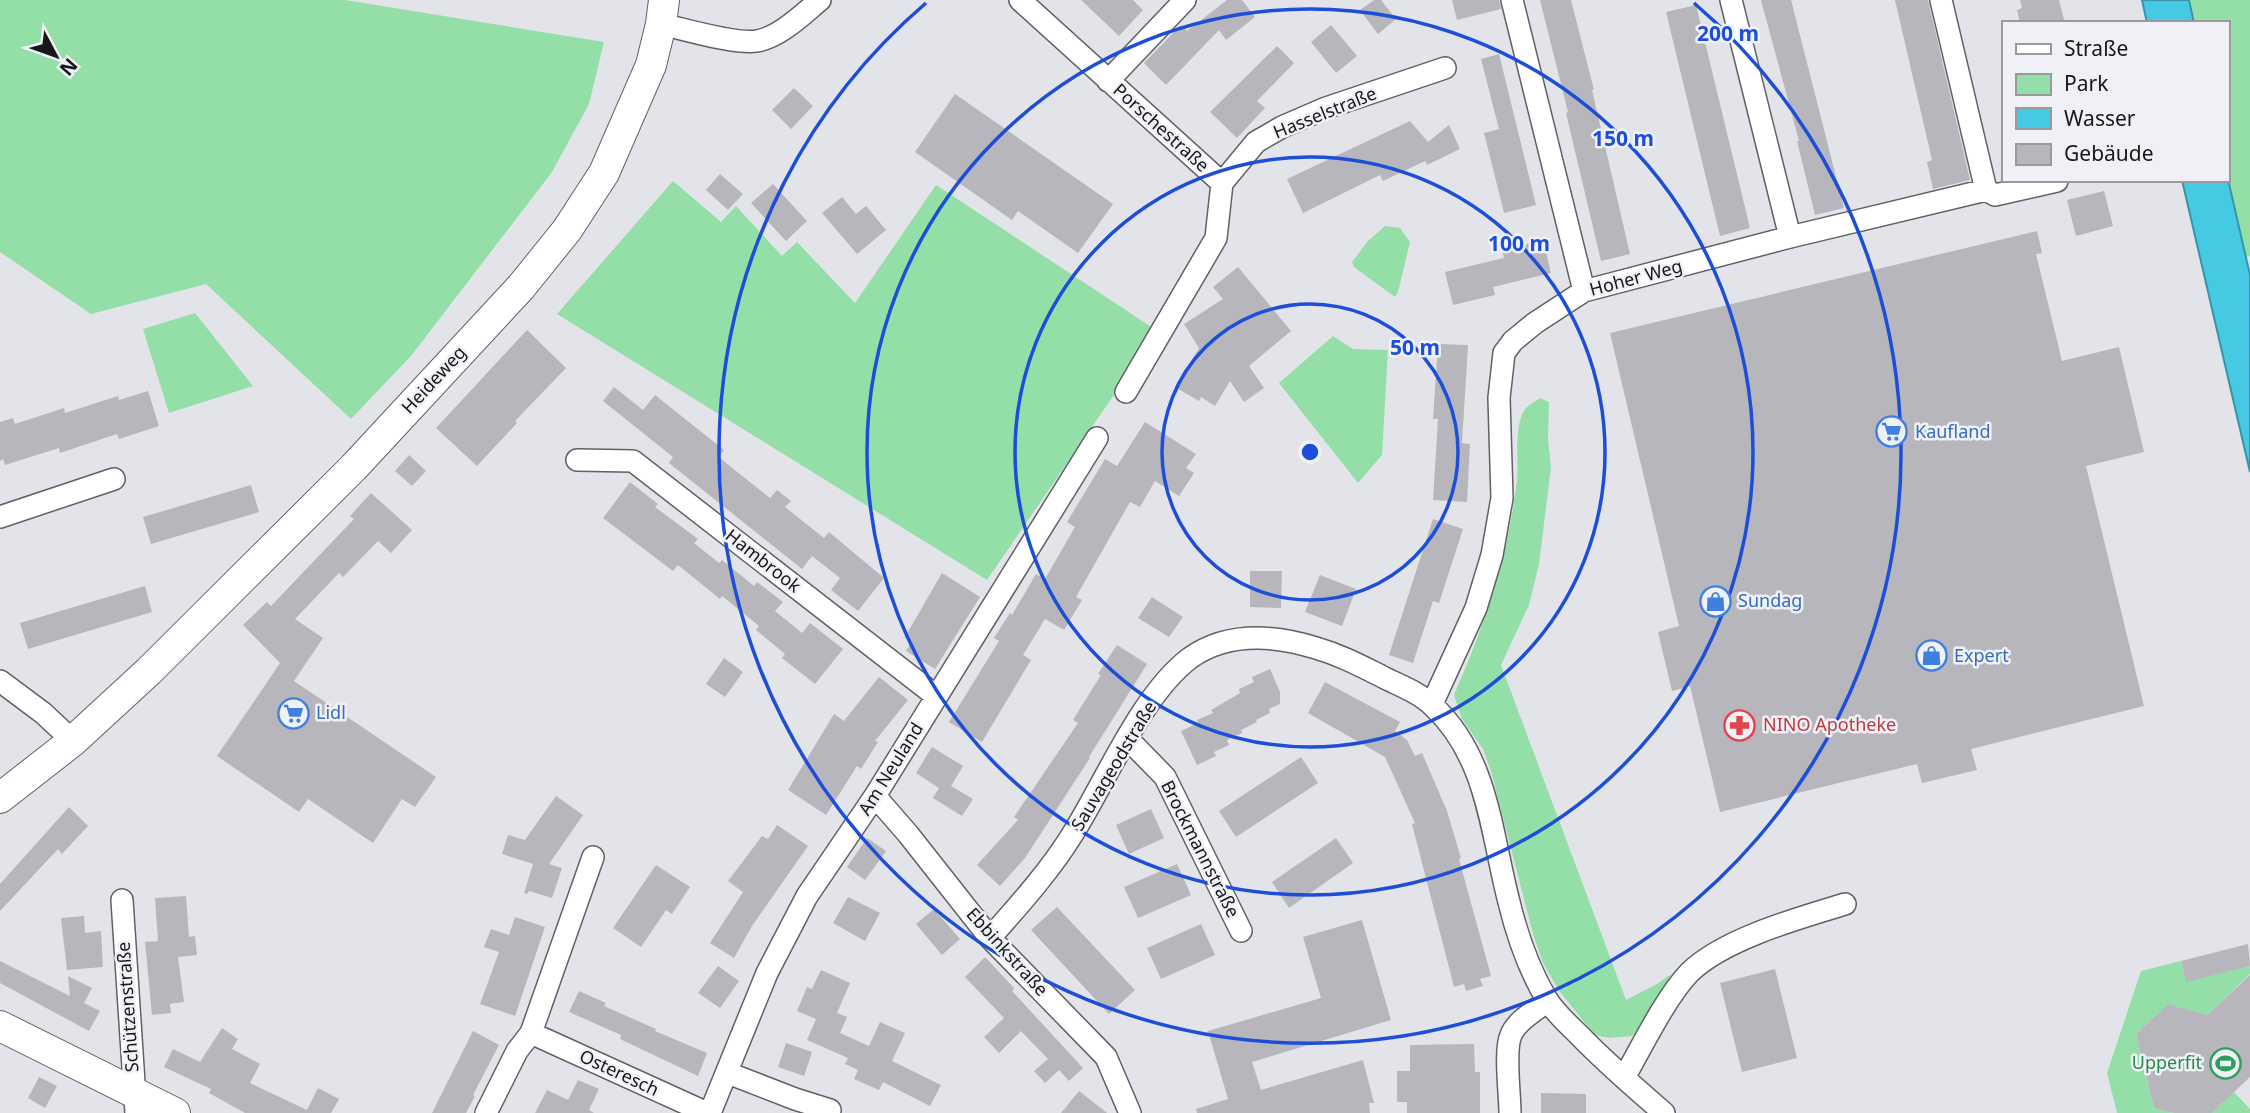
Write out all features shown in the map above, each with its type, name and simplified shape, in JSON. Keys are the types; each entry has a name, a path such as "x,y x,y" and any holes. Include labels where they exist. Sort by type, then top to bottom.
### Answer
{"street":[{"name":"Heideweg","path":"0,798 73,741 149,671 354,467 529,277 567,230 604,173 650,65 662,12 724,39 757,41 789,27 820,0"},
{"name":"Porschestraße","path":"1020,0 1222,183 1216,238 1126,393"},
{"path":"1108,81 1185,0"},
{"path":"1512,0 1584,291"},
{"path":"1731,0 1790,237"},
{"path":"1941,0 1986,190"},
{"name":"Hasselstraße","path":"1222,183 1256,142 1282,127 1326,108 1446,68"},
{"name":"Hoher Weg","path":"1432,704 1476,608 1492,555 1502,499 1499,398 1504,353 1513,341 1584,291 1790,237 1986,190 1995,195 2053,182"},
{"name":"Am Neuland","path":"709,1113 728,1073 767,973 807,896 875,796 1097,438"},
{"name":"Hambrook","path":"577,460 634,461 936,696"},
{"path":"0,517 114,479"},
{"name":"Sauvageodstraße","path":"990,938 1059,856 1127,738 1170,678 1189,659 1206,649 1247,636 1299,643 1345,657 1432,704 1452,727 1468,751 1483,788 1523,951 1548,1001 1586,1043 1664,1113"},
{"path":"0,681 43,713 73,741"},
{"name":"Brockmannstraße","path":"1127,738 1165,776 1241,931"},
{"name":"Ebbinkstraße","path":"875,796 990,938 1106,1057 1129,1113"},
{"path":"486,1113 517,1051 531,1033 593,857"},
{"name":"Schützenstraße","path":"122,901 135,1102"},
{"path":"1624,1078 1671,997 1689,973 1718,951 1802,917 1845,904"},
{"path":"1510,1113 1508,1045 1511,1032 1548,1001"},
{"path":"0,1026 135,1102 175,1113"},
{"name":"Osteresch","path":"531,1033 709,1113"},
{"path":"728,1073 830,1110"}],"green space":[{"path":"0,0 345,0 604,42 589,104 552,172 411,356 351,419 206,284 91,314 0,252"},
{"path":"2189,0 2250,0 2250,256 2246,257 2229,182 2229,21 2194,21"},
{"path":"673,181 721,222 736,206 782,256 797,242 855,303 936,185 1153,328 1120,386 987,580 557,314"},
{"path":"1385,226 1400,228 1410,242 1395,297 1354,267 1352,262 1367,242"},
{"path":"195,313 253,386 169,413 143,329"},
{"path":"1333,336 1353,349 1388,350 1382,455 1358,483 1279,383"},
{"path":"1540,398 1549,402 1548,439 1551,467 1539,564 1529,605 1501,665 1626,1000 1671,974 1645,1024 1632,1036 1609,1038 1595,1035 1560,992 1543,963 1491,771 1483,749 1462,719 1454,695 1494,590 1508,537 1517,480 1520,422 1527,407"},
{"path":"2181,961 2186,981 2250,966 2250,974 2207,1015 2168,1004 2136,1034 2154,1108 2174,1113 2117,1113 2107,1073 2141,971"},
{"path":"2234,1092 2250,1109 2250,1113 2212,1113"}],"water":[{"path":"2142,0 2189,0 2194,21 2147,21"},
{"path":"2182,182 2229,182 2250,275 2250,472"}],"building":[{"path":"1081,0 1133,0 1143,10 1119,36"},
{"path":"1227,0 1242,0 1255,17 1226,40 1219,30 1166,85 1144,63 1181,25 1187,31"},
{"path":"1374,0 1381,0 1396,19 1378,34 1360,10"},
{"path":"1452,0 1499,0 1501,9 1457,20"},
{"path":"1540,0 1571,0 1630,254 1601,261"},
{"path":"1761,0 1791,0 1844,208 1815,215 1799,141"},
{"path":"1895,0 1928,0 1970,180 1933,189 1927,162 1932,160"},
{"path":"2020,0 2059,0 2064,21 2020,21 2017,10 2022,8"},
{"path":"1696,5 1750,228 1720,236 1666,12"},
{"path":"1331,25 1357,56 1336,73 1311,42"},
{"path":"1277,46 1294,63 1257,101 1265,108 1237,138 1210,112"},
{"path":"1499,54 1536,205 1504,213 1484,133 1499,129 1481,59"},
{"path":"794,88 813,106 791,129 772,110"},
{"path":"955,94 1113,204 1078,253 1018,211 1012,220 915,152"},
{"path":"1410,121 1428,142 1449,125 1460,149 1427,165 1425,161 1383,181 1380,175 1303,213 1287,179"},
{"path":"720,174 743,194 728,210 706,190"},
{"path":"773,184 807,221 786,241 751,203"},
{"path":"2104,191 2113,226 2076,236 2067,200"},
{"path":"842,197 856,214 866,206 886,230 857,254 822,213"},
{"path":"2037,231 2042,253 2036,254 2062,361 2119,347 2144,452 2086,466 2144,706 1971,749 1977,770 1922,783 1917,764 1720,812 1690,686 1672,691 1658,632 1679,626 1610,333"},
{"path":"1543,240 1551,273 1493,287 1495,295 1453,305 1445,272 1504,258 1502,250"},
{"path":"1238,267 1291,331 1249,366 1264,388 1244,402 1230,381 1215,406 1201,397 1199,401 1175,387 1199,348 1184,324 1223,299 1213,287"},
{"path":"527,330 566,368 515,421 517,423 477,466 436,428"},
{"path":"1438,344 1468,345 1462,443 1470,444 1467,502 1433,500 1438,419 1433,419"},
{"path":"614,387 643,410 655,395 724,450 719,457 731,467 770,498 777,490 791,501 785,507 824,538 829,532 884,578 858,611 831,590 840,578 812,556 802,569 669,463 673,457 603,401"},
{"path":"148,391 159,426 119,439 117,434 60,453 59,448 5,465 3,459 0,461 0,422 13,418 15,424 64,408 65,413 118,396 119,400"},
{"path":"1145,422 1196,454 1186,468 1194,473 1179,496 1155,481 1140,507 1130,502 1076,597 1082,600 1064,630 1045,619 1023,655 1031,660 982,742 949,722 999,641 994,638 1010,613 1012,615 1036,574 1045,579 1075,527 1067,522 1105,459 1117,466"},
{"path":"409,455 426,471 412,486 395,471"},
{"path":"630,482 658,504 655,507 698,539 694,543 719,563 722,560 754,586 757,582 783,602 775,611 802,633 810,623 843,649 815,684 782,658 785,654 756,630 759,626 722,596 720,599 678,565 673,571 603,518"},
{"path":"251,485 259,512 151,544 143,517"},
{"name":"Lidl","path":"371,493 412,530 391,553 378,541 343,577 339,573 295,619 323,638 294,681 436,777 415,807 402,799 373,843 308,799 299,812 217,756 280,663 243,625 267,602 271,606 354,519 350,516"},
{"path":"1433,519 1463,529 1439,603 1433,601 1413,663 1389,655"},
{"path":"1250,571 1282,571 1281,608 1250,607"},
{"path":"942,573 980,597 935,669 906,651 912,641 905,637"},
{"path":"1320,575 1356,589 1342,626 1305,612"},
{"path":"145,586 152,612 28,649 20,623"},
{"path":"1152,597 1183,617 1169,637 1138,618"},
{"path":"1117,645 1147,664 1025,858 1000,886 977,865 1018,820 1014,817 1078,723 1073,720"},
{"path":"724,658 743,672 725,697 706,684"},
{"path":"1270,669 1280,692 1280,704 1269,709 1270,713 1256,720 1257,722 1241,730 1242,733 1227,740 1229,745 1214,752 1216,756 1197,765 1181,731 1198,723 1197,720 1213,713 1211,710 1240,693 1239,689 1254,682 1252,677"},
{"path":"879,677 908,700 875,741 878,742 861,769 857,766 826,815 788,790 834,714 844,721"},
{"path":"1325,682 1400,722 1395,731 1407,740 1415,756 1422,753 1447,811 1461,858 1459,859 1491,976 1480,979 1483,986 1466,991 1464,984 1454,987 1412,824 1415,823 1385,757 1308,713"},
{"path":"932,747 963,766 951,786 973,799 962,816 933,798 939,788 916,773"},
{"path":"1301,757 1318,783 1236,837 1219,811"},
{"path":"556,796 583,815 549,864 562,868 552,898 529,891 527,894 524,893 533,864 502,854 508,835 525,840"},
{"path":"69,807 88,826 62,854 58,849 0,911 0,884"},
{"path":"1151,809 1164,838 1129,854 1116,825"},
{"path":"777,825 808,846 752,926 734,958 710,943 743,892 728,881 762,836 768,839"},
{"path":"867,838 886,851 865,880 847,867"},
{"path":"1336,838 1353,863 1289,908 1272,882"},
{"path":"1177,864 1191,895 1138,918 1124,887"},
{"path":"656,865 690,887 672,914 666,910 641,947 613,928"},
{"path":"186,896 189,937 195,936 197,955 178,957 184,1002 170,1004 171,1013 152,1015 145,942 158,941 155,898"},
{"path":"848,897 880,913 865,941 833,923"},
{"path":"1057,907 1135,990 1109,1014 1031,930"},
{"path":"934,909 960,939 942,955 916,924"},
{"path":"84,916 85,933 101,931 103,967 67,970 61,918"},
{"path":"515,917 545,927 515,1016 480,1004 499,952 484,947 491,929 509,935"},
{"path":"1362,920 1391,1020 1252,1062 1261,1090 1363,1060 1374,1103 1369,1103 1370,1113 1197,1113 1196,1109 1228,1099 1208,1031 1321,998 1303,937"},
{"path":"1201,924 1215,955 1161,979 1147,948"},
{"path":"2248,944 2250,966 2186,982 2181,961"},
{"path":"985,957 1014,988 1012,991 1083,1068 1069,1081 1059,1070 1045,1083 1034,1071 1048,1059 1021,1031 999,1053 984,1037 1004,1018 965,977"},
{"path":"0,961 70,996 68,976 92,988 84,1003 100,1011 89,1031 0,983"},
{"path":"718,966 739,981 720,1008 698,993"},
{"path":"1775,969 1797,1058 1742,1072 1720,983"},
{"path":"821,970 850,983 837,1013 847,1017 840,1033 869,1046 880,1022 905,1033 892,1061 941,1085 930,1106 883,1082 879,1090 854,1079 858,1070 845,1064 848,1058 807,1040 816,1019 797,1011 807,987 812,989"},
{"path":"2250,975 2250,1077 2212,1113 2174,1113 2154,1108 2136,1034 2168,1004 2207,1015"},
{"path":"579,991 606,1003 604,1006 656,1029 655,1031 707,1053 698,1076 620,1039 621,1035 569,1012"},
{"path":"222,1028 238,1039 232,1049 260,1064 250,1083 307,1110 318,1088 339,1099 331,1113 245,1113 209,1093 211,1089 164,1067 173,1049 200,1062"},
{"path":"473,1031 499,1045 473,1095 475,1096 466,1113 432,1113"},
{"path":"786,1043 812,1052 804,1076 778,1067"},
{"path":"1474,1044 1475,1072 1480,1072 1480,1113 1407,1113 1407,1102 1397,1102 1397,1071 1410,1071 1410,1045"},
{"path":"39,1077 57,1086 45,1108 28,1098"},
{"path":"578,1080 599,1089 589,1110 594,1113 535,1113 547,1090 568,1100"},
{"path":"1079,1091 1107,1113 1061,1113"},
{"path":"1541,1093 1586,1094 1586,1113 1541,1113"}],"place":[{"name":"Kaufland","path":"1892,432"},
{"name":"Sundag","path":"1715,601"},
{"name":"Expert","path":"1931,656"},
{"name":"Lidl","path":"293,713"},
{"name":"NINO Apotheke","path":"1740,725"},
{"name":"Upperfit","path":"2225,1063"}]}
